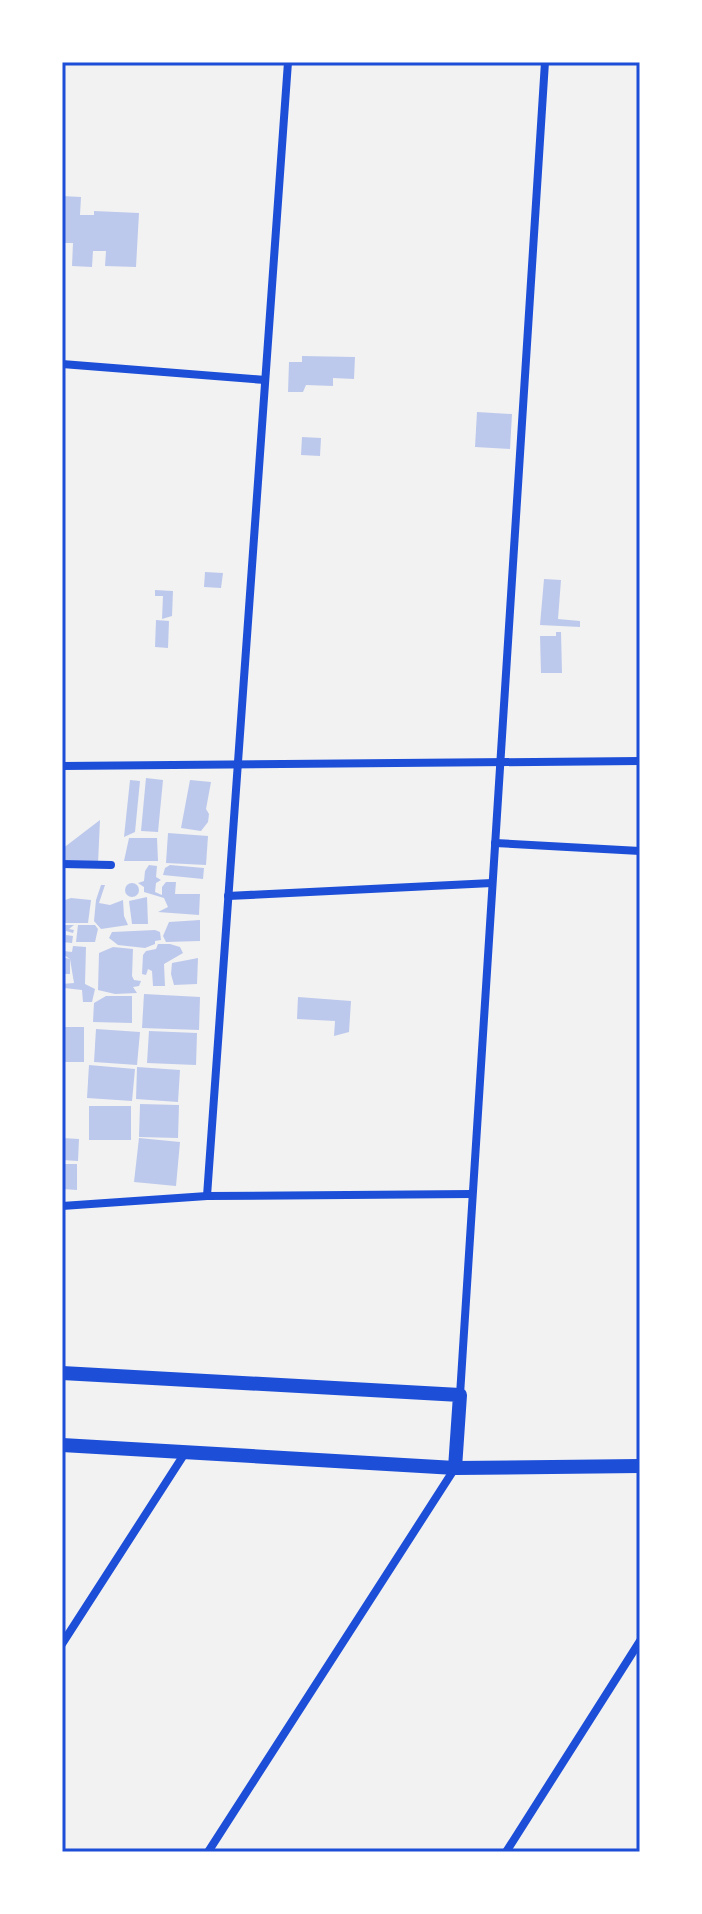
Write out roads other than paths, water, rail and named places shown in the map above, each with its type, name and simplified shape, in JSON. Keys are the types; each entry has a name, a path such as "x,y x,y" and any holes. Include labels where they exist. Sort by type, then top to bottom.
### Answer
{"street":[{"path":"207,1196 288,62"},
{"path":"208,1852 455,1468 545,62"},
{"path":"62,364 265,380"},
{"path":"62,766 640,761"},
{"path":"495,843 640,851"},
{"path":"62,864 111,865"},
{"path":"228,896 492,883"},
{"path":"62,1206 207,1196 472,1194"},
{"path":"62,1373 460,1395"},
{"path":"62,1445 455,1468 640,1466"},
{"path":"62,1644 185,1452"},
{"path":"506,1852 640,1641"}]}
